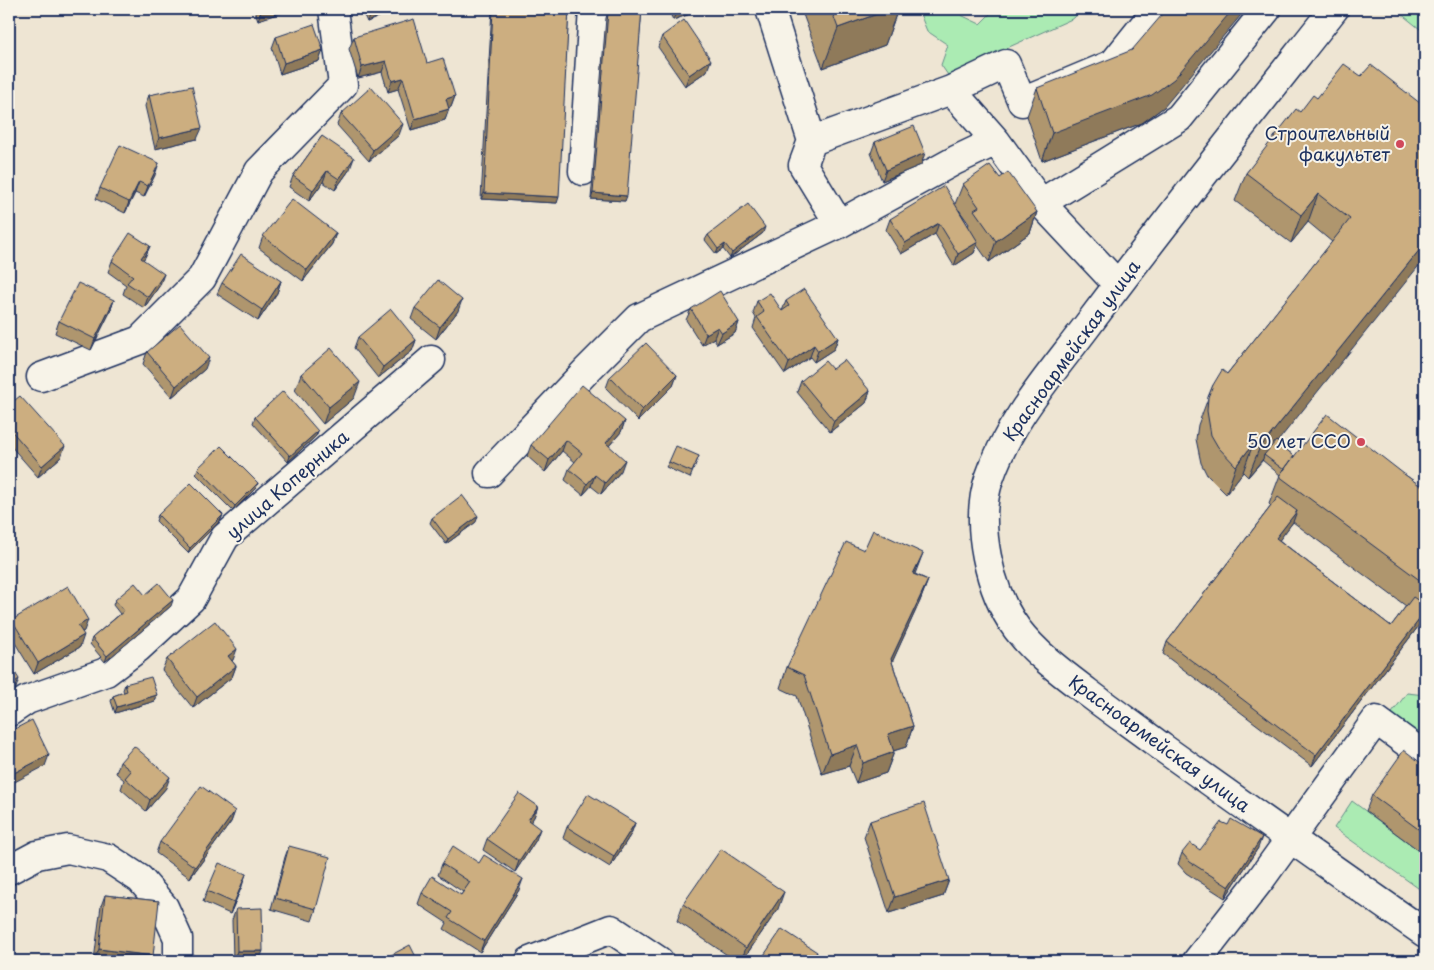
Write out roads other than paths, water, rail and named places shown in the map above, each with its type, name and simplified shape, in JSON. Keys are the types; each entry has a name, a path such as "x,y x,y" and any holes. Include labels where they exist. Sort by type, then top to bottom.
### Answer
{"street":[{"path":"41,377 140,340 202,278 259,171 343,85 333,9"},
{"path":"582,171 593,9"},
{"path":"770,9 812,141 802,165 839,224"},
{"path":"812,141 951,90 1006,64 1022,102 1113,64 1157,9"},
{"path":"1041,203 1179,118 1267,9"},
{"name":"Красноармейская улица","path":"1334,9 1118,285 1014,425 1000,451 988,481 982,508 982,537 989,566 1004,607 1016,627 1033,646 1064,674 1290,839 1425,933"},
{"path":"951,90 996,141 1041,203 1118,285"},
{"path":"489,473 639,318 839,224 956,160 996,141"},
{"name":"улица Коперника","path":"9,712 27,700 106,672 138,648 191,600 225,537 431,360"},
{"path":"1197,961 1290,839 1376,720 1425,756"},
{"path":"9,870 36,855 68,849 108,858 140,878 164,907 178,938 178,961"},
{"path":"530,961 611,929 659,961"}],"place":[{"name":"Строительный факультет","path":"1400,144"},
{"name":"50 лет ССО","path":"1361,442"}]}
